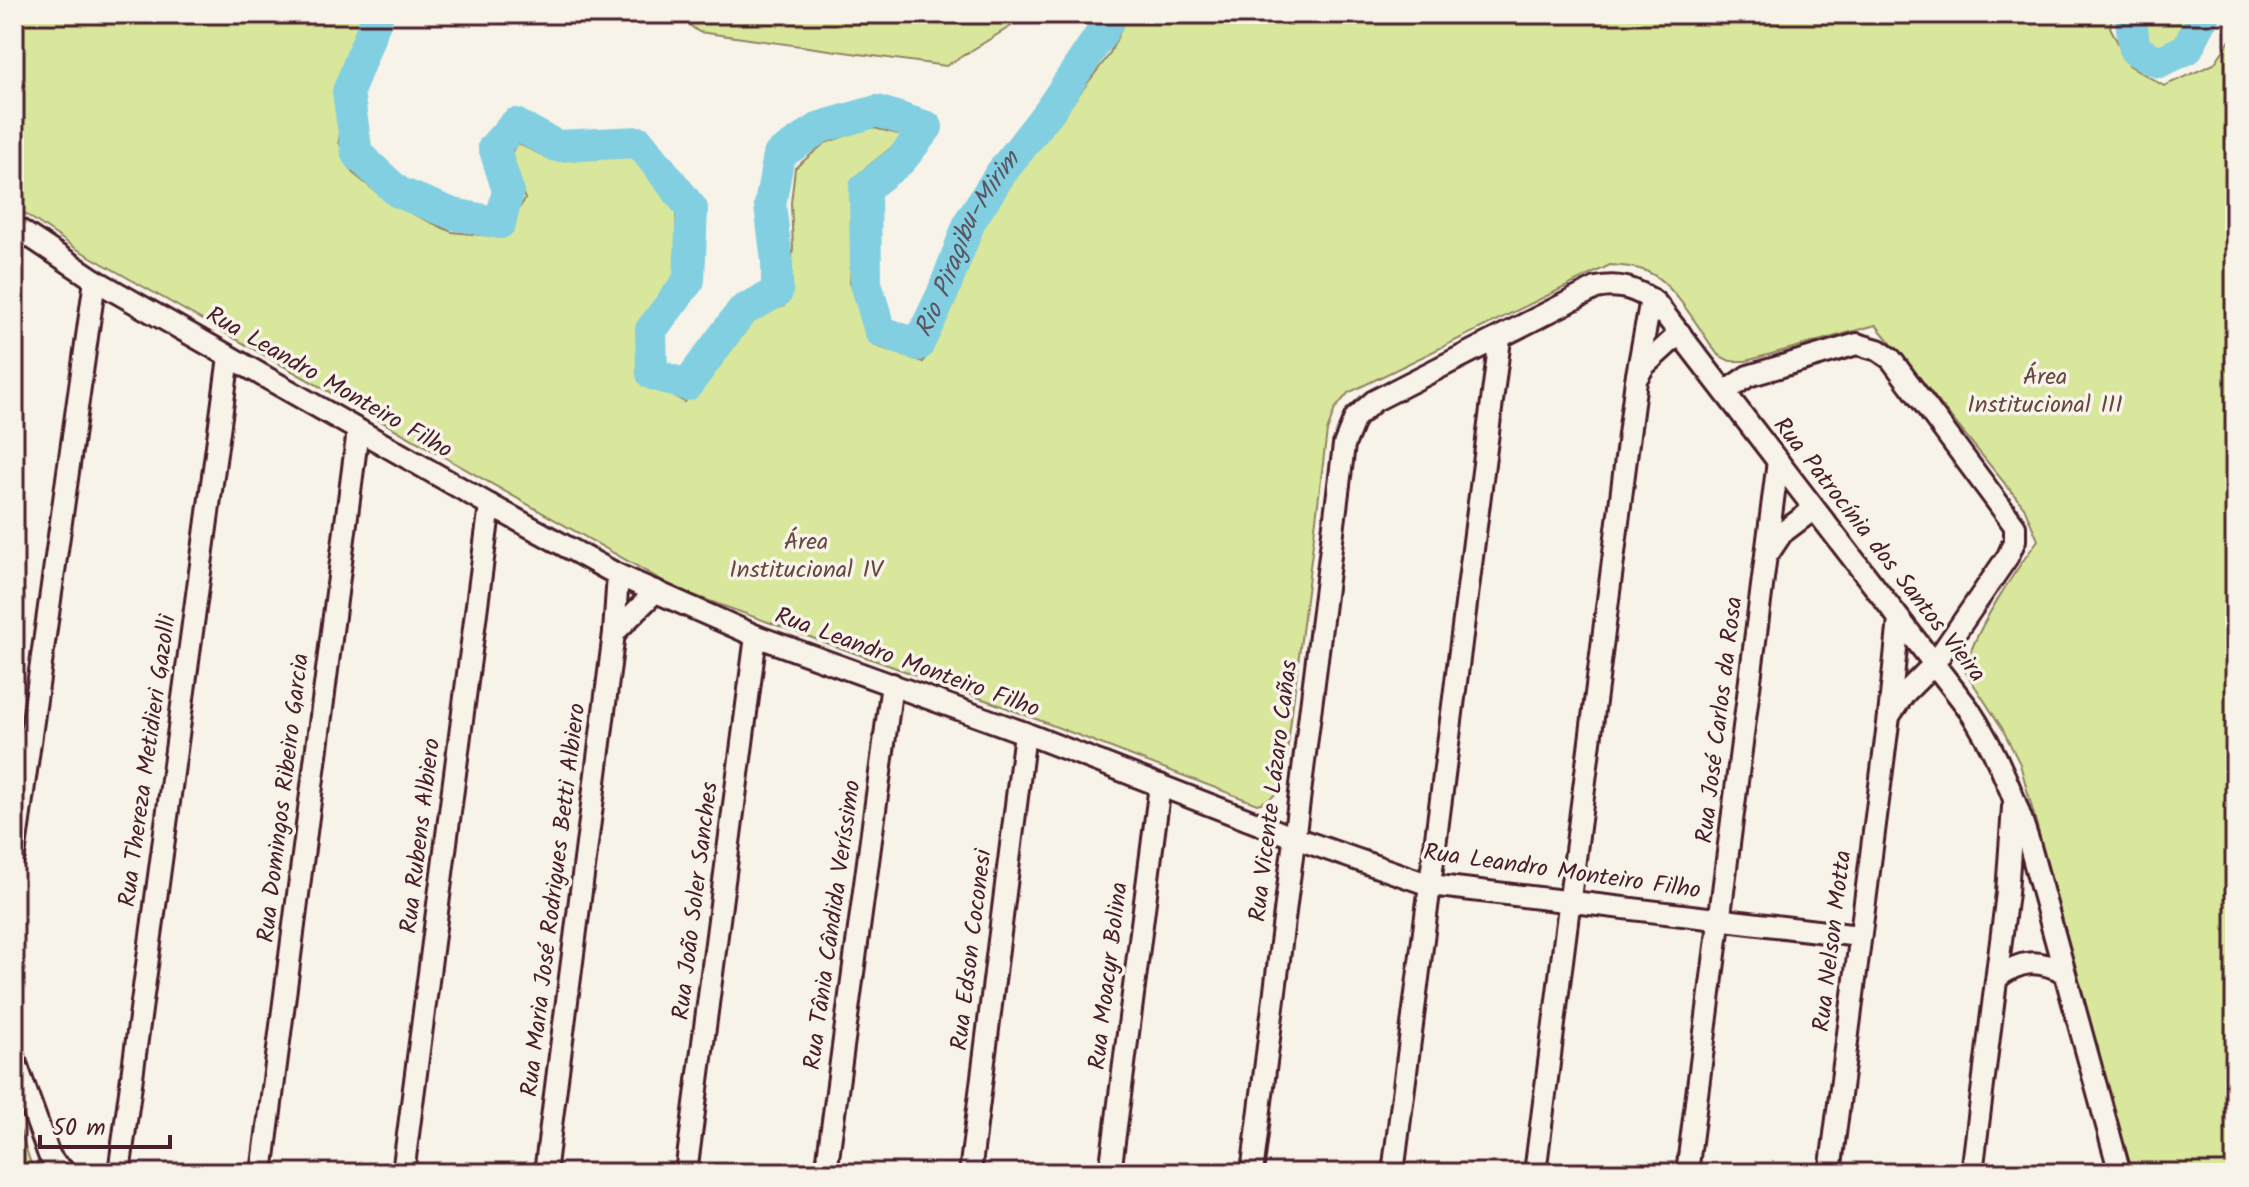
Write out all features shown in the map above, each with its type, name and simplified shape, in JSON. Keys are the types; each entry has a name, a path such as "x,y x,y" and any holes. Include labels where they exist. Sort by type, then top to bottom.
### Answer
{"street":[{"name":"Rua Leandro Monteiro Filho","path":"14,226 95,280 490,505 618,575 756,636 1025,733 1295,838 1430,885 1859,936"},
{"path":"14,856 95,280"},
{"name":"Rua Patrocínia dos Santos Vieira","path":"1355,418 1374,401 1596,288 1612,285 1628,287 1651,299 1985,733 2014,795 2029,843 2120,1173"},
{"path":"1535,1173 1636,380 1651,299"},
{"path":"1636,380 1644,366 1680,333"},
{"path":"1393,1173 1500,339"},
{"path":"1725,392 1748,376 1857,344 1878,350 1891,359 2015,526 2015,540 2008,556 1934,664 1905,693 1889,716"},
{"name":"Rua Thereza Metidieri Gazolli","path":"119,1173 229,357"},
{"name":"Rua Vicente Lázaro Cañas","path":"1252,1173 1344,445 1355,418"},
{"name":"Rua Domingos Ribeiro Garcia","path":"262,1173 358,430"},
{"name":"Rua José Carlos da Rosa","path":"1687,1173 1778,461"},
{"name":"Rua Rubens Albiero","path":"403,1173 490,505"},
{"name":"Rua José Carlos da Rosa","path":"1767,558 1782,533 1814,509"},
{"name":"Rua Maria José Rodrigues Betti Albiero","path":"545,1173 614,633 618,575"},
{"path":"614,633 656,591"},
{"name":"Rua Nelson Motta","path":"1830,1173 1899,619"},
{"name":"Rua João Soler Sanches","path":"686,1173 756,636"},
{"name":"Rua Tânia Cândida Veríssimo","path":"826,1173 892,684"},
{"name":"Rua Edson Coconesi","path":"970,1173 1025,733"},
{"name":"Rua Moacyr Bolina","path":"1110,1173 1160,785"},
{"path":"1972,1173 2007,893 2014,795"},
{"path":"2007,893 2029,843"},
{"path":"1997,978 2016,965 2031,962 2048,964 2064,972"},
{"path":"14,1058 49,1155 67,1173"}],"green space":[{"path":"14,14 364,14 343,76 339,142 353,173 391,204 452,232 501,237 525,199 508,158 517,143 552,160 632,153 676,210 678,274 640,330 640,379 685,402 750,319 784,306 793,249 791,203 795,168 825,143 870,127 906,136 856,176 850,283 876,346 923,362 965,276 981,228 1013,180 1109,55 1128,14 2113,14 2110,27 2129,65 2164,86 2214,64 2235,33 2235,1173 2132,1173 2020,764 2002,728 1965,671 1985,621 2038,540 2024,507 1876,325 1746,361 1730,361 1718,355 1677,297 1658,278 1639,269 1610,265 1348,393 1335,409 1327,431 1283,784 1272,797 1257,804 1002,706 679,590 75,248 14,206"},
{"path":"674,14 1031,14 946,66 699,32"},
{"path":"2138,14 2198,14 2183,43 2160,55 2141,46"},
{"path":"14,1112 32,1167 37,1173 14,1173"}],"waterway":[{"name":"Rio Piragibu-Mirim","path":"378,14 348,92 357,154 398,192 453,214 500,223 508,191 494,147 515,124 557,146 639,142 692,209 689,280 651,330 652,374 687,385 742,311 777,292 777,261 770,205 779,155 821,127 877,111 927,127 901,160 865,188 866,283 880,331 918,345 942,295 970,221 1001,173 1050,110 1112,14"},
{"name":"Rio Piragibu-Mirim","path":"2130,14 2135,50 2159,62 2187,49 2205,14"}],"park label":[{"name":"Área Institucional III","path":"2045,391"},
{"name":"Área Institucional IV","path":"806,556"}]}
